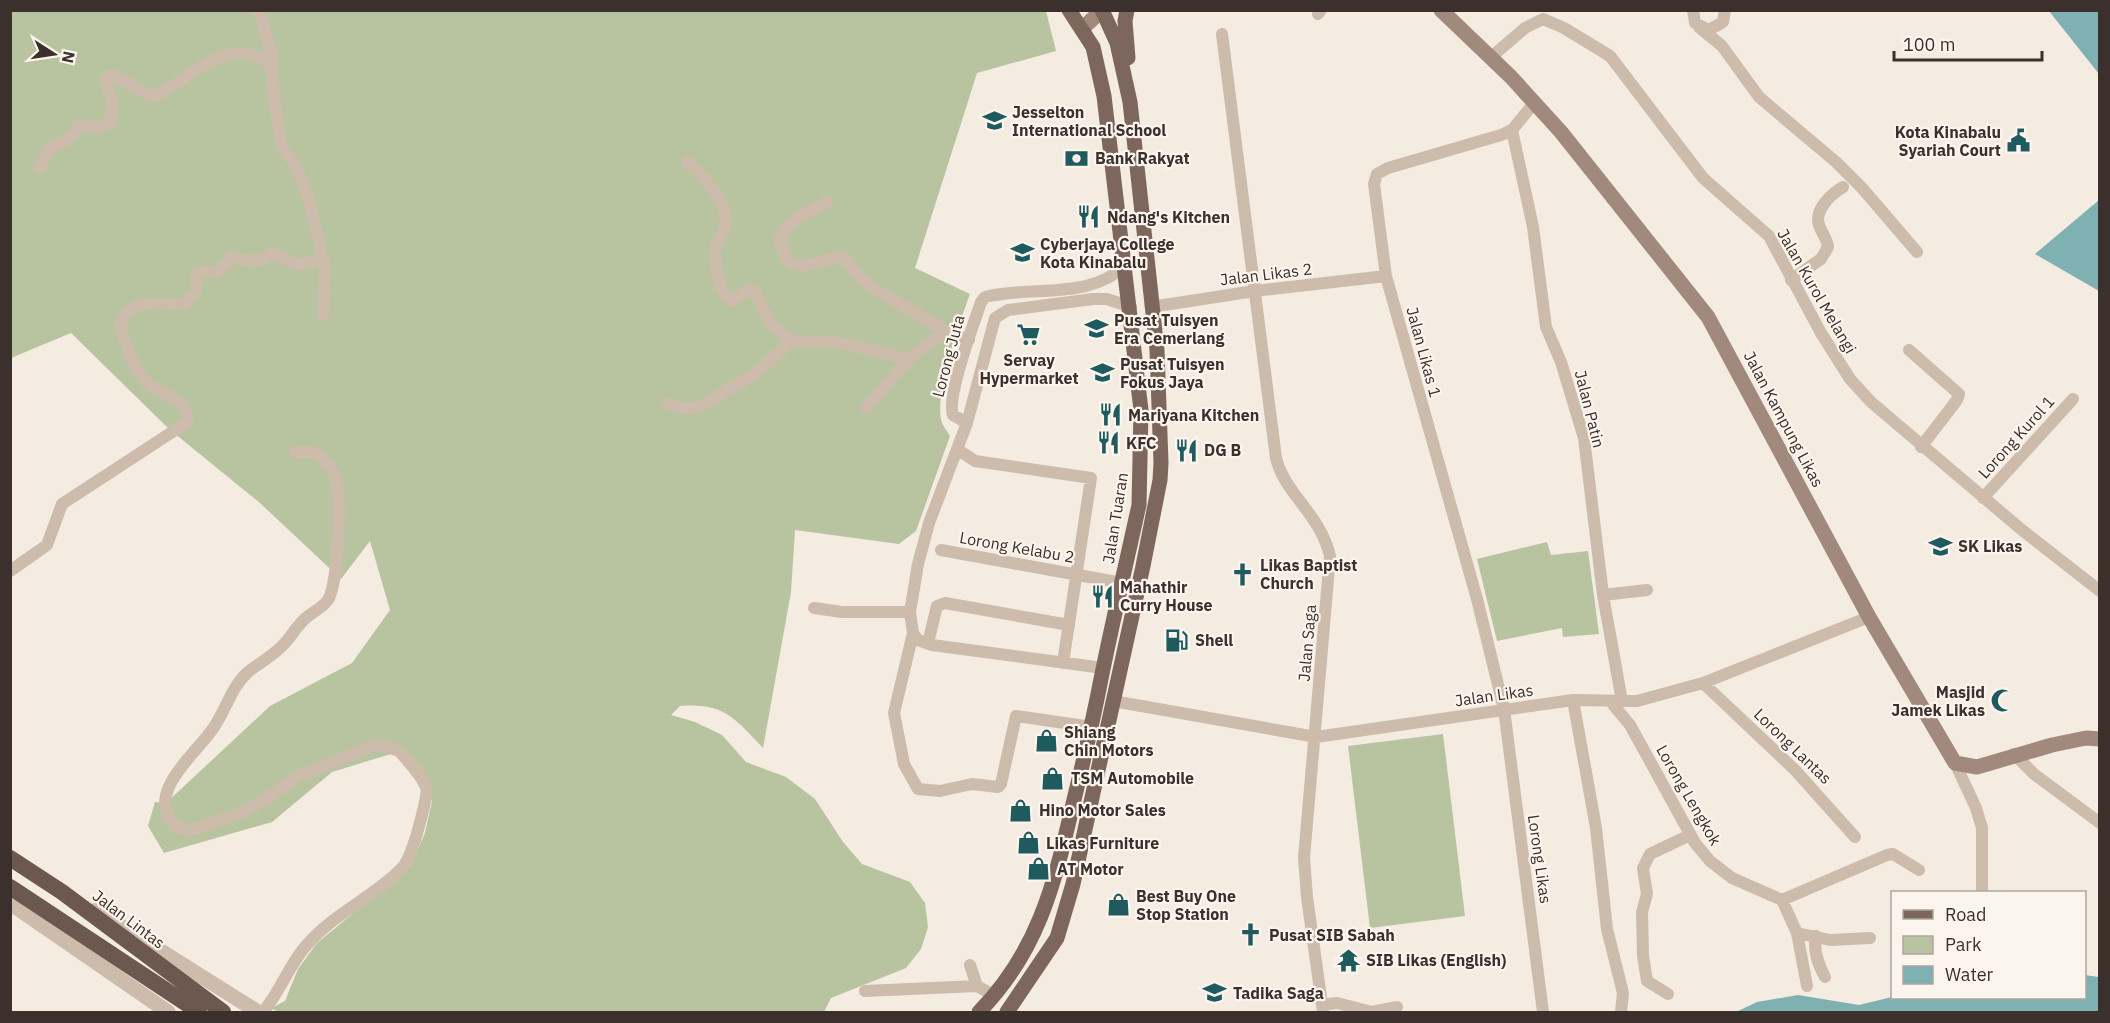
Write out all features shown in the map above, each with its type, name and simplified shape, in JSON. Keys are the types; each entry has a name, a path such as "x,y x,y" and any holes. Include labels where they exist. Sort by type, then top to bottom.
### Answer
{"highway":[{"name":"Jalan Lintas","path":"10,858 62,892 224,1012"},
{"path":"10,887 199,1012"}],"main road":[{"path":"1006,1012 1057,938 1073,884 1160,480 1158,361 1129,94 1125,21 1127,10"},
{"name":"Jalan Kampung Likas","path":"1441,10 1535,102 1708,317 1869,616 1955,763"},
{"name":"Jalan Tuaran","path":"979,1012 995,996 1018,963 1036,929 1054,886 1092,727 1139,505 1142,463 1141,410 1126,265 1098,60 1083,28 1070,11"},
{"path":"1083,28 1102,11 1117,43 1129,94"},
{"path":"1059,862 1070,846 1102,706 1113,701"},
{"path":"1955,763 1977,767 2014,754 2086,738 2100,739"}],"street":[{"path":"259,10 267,32 282,146 298,171 309,199 326,278 323,315"},
{"path":"1693,10 1693,18 1699,27 1722,46 1759,97 1842,168 1917,252"},
{"path":"1699,27 1715,29 1725,14"},
{"path":"1722,46 1725,14"},
{"name":"Jalan Kurol Melangi","path":"1490,58 1525,28 1546,15 1610,56 1702,178 1769,236 1791,280 1850,379 1871,402 1921,447 2100,591"},
{"name":"Jalan Saga","path":"1221,34 1280,473 1317,521 1330,556 1304,864 1322,1009"},
{"path":"40,167 49,149 68,139 80,125 99,127 110,123 112,102 105,81 108,76 113,75 156,96 214,59 230,54 259,55 271,65"},
{"name":"Jalan Likas 1","path":"1504,709 1477,598 1386,276 1374,184 1377,174 1398,165 1488,141 1512,130 1535,102"},
{"name":"Jalan Patin","path":"1512,130 1533,227 1546,327 1561,362 1584,438 1616,701"},
{"path":"687,162 714,190 726,216 716,255 718,276 726,297 732,300 750,289 755,292 769,321 791,341 837,342 909,359"},
{"path":"1791,280 1821,259 1828,247 1818,222 1819,212 1833,194 1843,188"},
{"path":"827,202 786,224 780,236 782,249 790,262 803,266 839,257 845,258 858,276 871,286 950,333 969,340"},
{"path":"10,572 47,545 62,504 186,423 188,417 182,403 151,386 133,360 121,323 128,311 149,302 184,304 196,290 197,274 204,271 218,273 231,258 252,263 272,253 299,265 321,260"},
{"name":"Lorong Juta","path":"1126,265 1113,277 1089,287 986,297 981,302 958,374 951,411 957,419 967,423 991,326 1002,312 1093,299 1107,299 1131,307"},
{"name":"Jalan Likas 2","path":"1151,306 1386,276"},
{"path":"866,408 909,359 931,341 950,333"},
{"path":"668,404 692,408 706,403 758,372 791,341"},
{"path":"1909,350 1959,394 1957,400 1921,447"},
{"name":"Lorong Kurol 1","path":"1983,498 2073,399"},
{"path":"967,423 924,539 910,612 913,633 894,712 904,765 918,789 940,791 972,784 998,787 1001,784 1016,716 1092,727"},
{"path":"957,449 975,461 1091,478 1063,663"},
{"path":"263,1012 278,996 290,969 305,946 337,916 402,868 409,856 427,789 418,772 399,751 378,744 296,777 268,798 242,812 199,828 187,830 177,827 167,813 168,793 177,771 213,729 235,688 246,674 284,645 305,618 321,608 332,591 339,511 339,492 335,476 316,453 295,452"},
{"name":"Lorong Kelabu 2","path":"941,550 1122,583"},
{"path":"1603,595 1647,590"},
{"path":"928,643 937,606 945,603 1069,625"},
{"path":"814,608 842,612 910,612"},
{"name":"Jalan Likas","path":"1113,701 1316,737 1573,700 1637,700 1703,683 1869,616"},
{"path":"913,633 918,639 928,643 1103,668"},
{"name":"Lorong Lantas","path":"1703,683 1820,795 1855,837"},
{"path":"1573,700 1596,828 1607,929 1623,993 1621,1012"},
{"name":"Lorong Lengkok","path":"1616,701 1690,835 1719,870 1782,900"},
{"name":"Lorong Likas","path":"1504,709 1543,1012"},
{"path":"2014,754 2034,774 2100,823"},
{"path":"1955,763 1976,808 1982,828 1982,891"},
{"path":"1668,994 1647,981 1644,969 1642,912 1647,894 1643,868 1650,854 1690,835"},
{"path":"1808,986 1797,933 1782,900 1887,855 1893,854 1919,870"},
{"path":"62,892 137,934 258,1012"},
{"path":"10,903 168,1012"},
{"path":"1797,933 1830,940 1870,938"},
{"path":"1816,936 1814,946 1818,964 1825,977"},
{"path":"970,964 976,986"},
{"path":"865,991 976,986 995,996"},
{"path":"1322,1009 1337,1003 1372,1011 1397,1007"}],"green space":[{"path":"11,11 1046,11 1056,51 977,73 915,268 970,294 949,359 941,396 942,423 950,436 916,531 899,544 795,530 791,592 763,748 736,721 718,710 708,707 680,706 671,715 695,722 722,735 746,762 786,777 815,799 843,842 862,864 910,882 925,903 928,927 921,949 906,968 831,998 824,1012 278,1012 271,1008 285,1001 298,969 317,943 410,867 425,833 432,801 394,753 332,772 272,822 164,853 148,826 155,802 166,803 270,706 352,663 390,610 370,541 341,579 260,503 169,429 71,333 11,358"},
{"path":"1547,542 1551,555 1588,551 1599,634 1563,637 1562,628 1497,641 1477,559"},
{"path":"1443,734 1465,916 1370,928 1348,746"}],"water":[{"path":"2049,11 2099,11 2099,74"},
{"path":"2099,200 2099,291 2035,254"},
{"path":"2086,975 2099,977 2099,1012 1736,1012 1757,1002 1798,995 1859,1005 1891,997 2086,999"}],"place":[{"name":"Jesselton International School","path":"994,121"},
{"name":"Kota Kinabalu Syariah Court","path":"2019,141"},
{"name":"Bank Rakyat","path":"1077,158"},
{"name":"Ndang's Kitchen","path":"1089,217"},
{"name":"Cyberjaya College Kota Kinabalu","path":"1022,253"},
{"name":"Pusat Tuisyen Era Cemerlang","path":"1096,329"},
{"name":"Servay Hypermarket","path":"1029,335"},
{"name":"Pusat Tuisyen Fokus Jaya","path":"1102,373"},
{"name":"Mariyana Kitchen","path":"1110,415"},
{"name":"KFC","path":"1108,443"},
{"name":"DG B","path":"1186,450"},
{"name":"SK Likas","path":"1940,546"},
{"name":"Likas Baptist Church","path":"1242,574"},
{"name":"Mahathir Curry House","path":"1102,596"},
{"name":"Shell","path":"1177,640"},
{"name":"Masjid Jamek Likas","path":"2003,701"},
{"name":"Shiang Chin Motors","path":"1046,741"},
{"name":"TSM Automobile","path":"1053,778"},
{"name":"Hino Motor Sales","path":"1021,810"},
{"name":"Likas Furniture","path":"1028,843"},
{"name":"AT Motor","path":"1039,869"},
{"name":"Best Buy One Stop Station","path":"1118,905"},
{"name":"Pusat SIB Sabah","path":"1251,935"},
{"name":"SIB Likas (English)","path":"1348,960"},
{"name":"Tadika Saga","path":"1215,993"}]}
